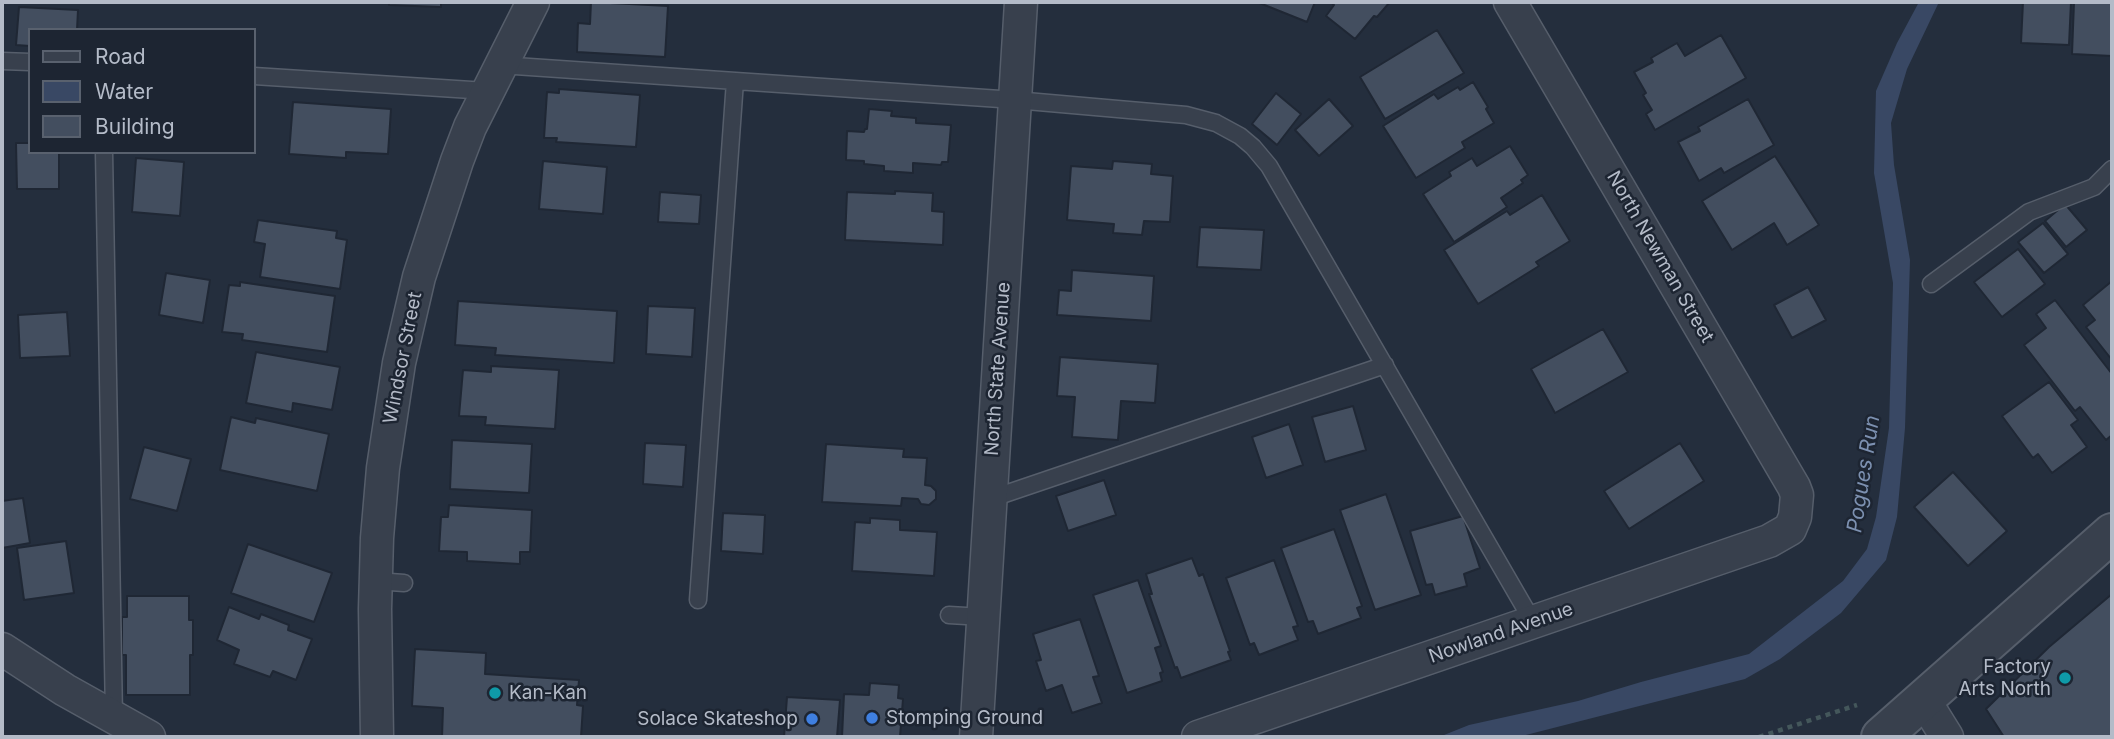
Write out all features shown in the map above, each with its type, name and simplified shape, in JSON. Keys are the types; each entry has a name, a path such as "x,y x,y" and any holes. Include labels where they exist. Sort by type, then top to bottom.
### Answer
{"street":[{"name":"Windsor Street","path":"377,737 390,582 383,468 406,330 440,210 470,127 533,2"},
{"name":"North State Avenue","path":"976,737 1021,2"},
{"name":"North Newman Street","path":"1510,2 1789,478 1797,495 1795,517"},
{"name":"Nowland Avenue","path":"1198,737 1769,541 1790,529 1795,517"},
{"path":"1881,737 2112,533"},
{"path":"2,649 57,685 149,737"},
{"path":"1924,700 1947,737"}],"lane":[{"path":"2,61 28,62"},
{"path":"256,76 735,81 1015,100 1186,115 1216,123 1240,136 1269,166 1533,622"},
{"path":"698,600 735,81"},
{"path":"104,154 114,717"},
{"path":"1931,284 2029,212 2094,187 2112,169"},
{"path":"990,499 1385,365"},
{"path":"949,615 983,617"}],"water":[{"path":"1919,2 1939,2 1907,69 1891,123 1894,165 1910,260 1905,428 1897,517 1886,560 1841,613 1780,659 1745,679 1518,737 1439,737 1469,725 1578,701 1749,654 1843,581 1867,549 1876,517 1889,428 1893,283 1874,173 1876,91"}],"building":[{"path":"389,2 441,2 441,7 389,5"},
{"path":"591,2 668,6 665,57 577,52 578,23 590,24"},
{"path":"1257,2 1315,2 1307,22"},
{"path":"1331,2 1390,2 1355,39 1326,16 1334,5"},
{"path":"2023,2 2071,2 2069,45 2021,43"},
{"path":"2074,2 2112,2 2112,56 2072,54"},
{"path":"19,7 78,10 77,28 28,28 28,46 16,45"},
{"path":"1437,30 1464,73 1385,119 1360,77"},
{"path":"1721,35 1746,78 1655,130 1646,114 1652,110 1643,95 1646,93 1634,72 1653,62 1651,58 1677,43 1685,56"},
{"path":"1473,82 1494,123 1462,142 1465,148 1416,178 1383,126 1434,94 1438,99"},
{"path":"559,89 640,95 636,147 556,142 557,138 544,138 547,92 559,93"},
{"path":"1276,93 1301,114 1277,145 1252,124"},
{"path":"1329,99 1353,126 1319,156 1295,130"},
{"path":"1748,99 1774,145 1724,173 1721,168 1699,181 1678,142 1700,131 1698,127"},
{"path":"293,102 391,109 388,154 346,152 346,158 289,154"},
{"path":"869,109 892,111 891,116 916,118 916,123 951,125 948,162 942,162 941,165 913,163 913,173 884,171 884,166 846,160 847,131 864,132 867,129"},
{"path":"16,143 28,143 28,154 59,154 59,189 17,189"},
{"path":"1510,146 1528,175 1521,180 1523,183 1501,198 1507,207 1454,242 1423,194 1451,176 1449,172 1472,158 1477,166"},
{"path":"1775,156 1819,225 1787,245 1774,223 1732,250 1702,201"},
{"path":"136,158 184,162 180,216 132,212"},
{"path":"543,161 607,167 603,214 539,209"},
{"path":"1113,161 1152,164 1151,174 1173,176 1170,222 1144,221 1142,235 1113,233 1114,224 1067,220 1071,166 1112,169"},
{"path":"895,191 933,193 932,211 944,212 943,245 845,240 847,192 895,194"},
{"path":"660,192 701,195 699,224 658,222"},
{"path":"1542,195 1570,241 1536,262 1539,266 1478,304 1444,250 1507,211 1510,215"},
{"path":"2065,204 2087,230 2066,247 2045,221"},
{"path":"258,220 337,231 336,238 347,240 340,289 260,277 265,244 254,242"},
{"path":"2043,223 2068,254 2044,273 2018,242"},
{"path":"1200,227 1264,230 1261,270 1197,267"},
{"path":"2018,249 2045,284 2002,317 1974,282"},
{"path":"1072,270 1154,276 1151,321 1057,315 1059,290 1071,291"},
{"path":"166,273 210,280 203,323 159,315"},
{"path":"2112,281 2112,360 2086,327 2095,320 2083,305"},
{"path":"240,282 335,296 327,352 242,340 243,334 222,332 229,285 240,286"},
{"path":"1808,287 1826,320 1792,338 1774,305"},
{"path":"2055,300 2112,374 2112,435 2106,440 2080,407 2075,411 2024,345 2046,328 2036,314"},
{"path":"458,301 617,311 614,363 495,355 496,348 455,345"},
{"path":"648,306 695,308 692,357 646,354"},
{"path":"67,312 70,356 20,358 18,315"},
{"path":"1603,329 1628,372 1555,413 1531,369"},
{"path":"256,352 340,367 332,410 293,403 292,412 246,403"},
{"path":"1060,357 1158,364 1155,403 1121,401 1118,440 1072,437 1075,397 1057,396"},
{"path":"491,366 559,370 555,429 485,425 486,417 459,416 463,370 491,372"},
{"path":"2049,382 2078,420 2071,425 2087,447 2052,473 2038,454 2033,458 2002,416"},
{"path":"1353,406 1366,450 1325,462 1312,417"},
{"path":"231,417 255,423 256,418 329,434 317,491 220,470"},
{"path":"1289,424 1303,465 1266,478 1252,437"},
{"path":"452,440 532,444 529,493 450,489"},
{"path":"645,443 686,445 683,487 643,484"},
{"path":"1680,443 1704,481 1629,529 1604,491"},
{"path":"826,444 904,449 903,457 927,458 925,485 936,491 936,499 929,505 921,504 918,499 902,498 901,506 822,502"},
{"path":"144,447 191,459 177,511 130,499"},
{"path":"1953,472 2007,531 1968,566 1914,507"},
{"path":"1104,480 1116,515 1068,531 1056,496"},
{"path":"1386,494 1421,595 1375,610 1340,510"},
{"path":"23,498 30,543 2,548 2,501"},
{"path":"449,505 532,510 530,552 520,552 520,564 467,561 467,552 439,551 441,517 448,517"},
{"path":"723,513 765,515 763,554 721,551"},
{"path":"1463,516 1480,568 1464,574 1467,586 1435,595 1432,584 1426,585 1410,531"},
{"path":"870,518 900,520 900,530 937,532 934,576 852,571 855,522 870,523"},
{"path":"1334,529 1362,606 1357,608 1361,618 1318,634 1313,621 1308,622 1281,548"},
{"path":"66,541 74,593 24,600 17,548"},
{"path":"248,544 332,573 314,622 231,593"},
{"path":"1192,558 1199,576 1203,574 1231,660 1181,678 1149,594 1152,594 1146,574"},
{"path":"1274,560 1298,626 1293,627 1298,640 1259,655 1254,643 1250,645 1226,578"},
{"path":"1138,580 1161,646 1155,648 1163,672 1160,673 1162,681 1127,693 1093,595"},
{"name":"Factory Arts North","path":"2112,594 2112,737 2004,737 1986,709 2049,647"},
{"path":"127,596 189,596 189,620 193,620 190,695 126,695 122,617 127,617"},
{"path":"229,607 259,619 261,614 289,625 288,630 312,639 296,680 273,671 270,677 234,664 239,650 217,640"},
{"path":"1080,619 1099,676 1093,677 1102,703 1072,713 1062,685 1046,691 1036,661 1041,660 1033,634"},
{"name":"Kan-Kan","path":"415,649 486,653 485,674 579,680 577,705 583,706 581,737 442,737 443,708 412,706"},
{"name":"Stomping Ground","path":"870,683 899,685 898,698 903,699 900,737 842,737 844,694 869,695"},
{"name":"Solace Skateshop","path":"787,697 840,700 837,737 784,737"}],"place":[{"name":"Factory Arts North","path":"2065,678"},
{"name":"Kan-Kan","path":"495,693"},
{"name":"Stomping Ground","path":"872,718"},
{"name":"Solace Skateshop","path":"812,719"}],"water label":[{"name":"Pogues Run","path":"1864,474"}]}
